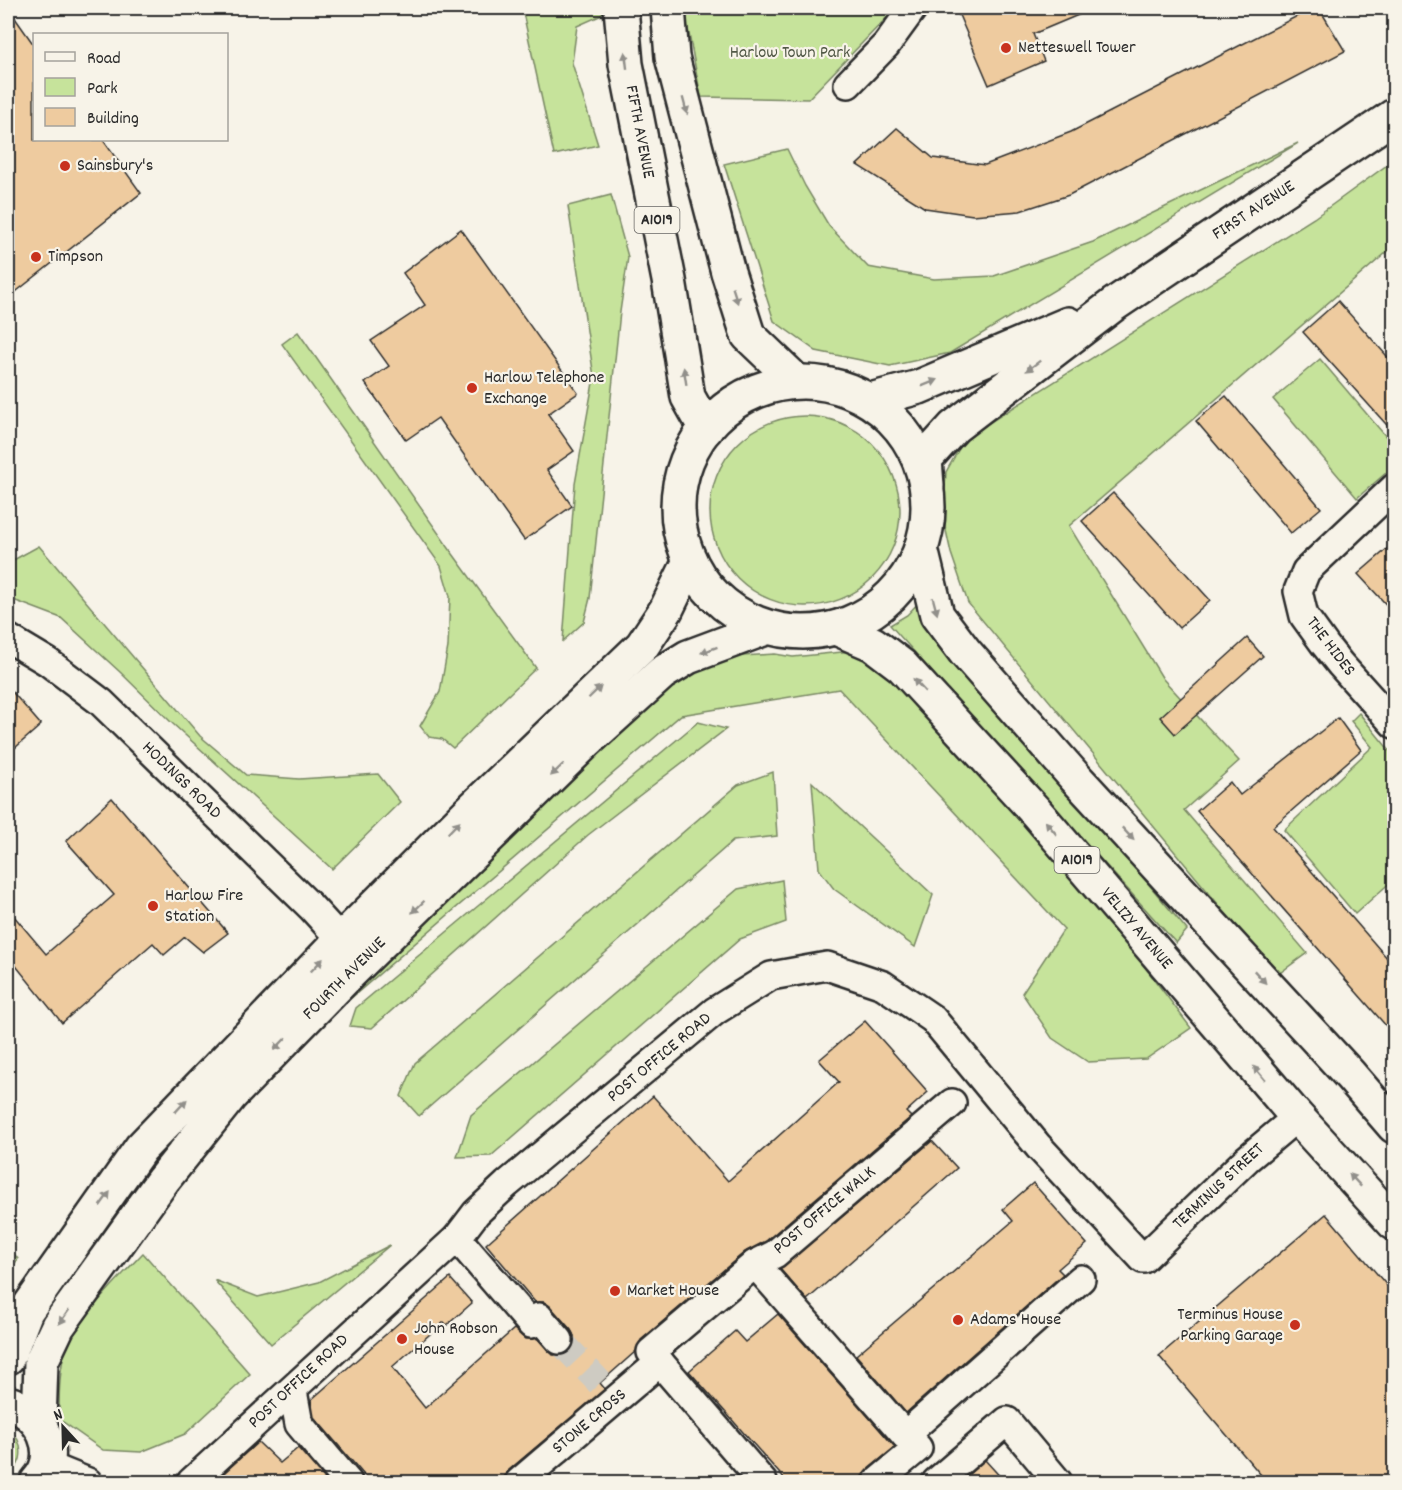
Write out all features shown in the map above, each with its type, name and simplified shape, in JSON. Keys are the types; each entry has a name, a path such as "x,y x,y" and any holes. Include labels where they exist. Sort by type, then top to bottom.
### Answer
{"main road":[{"name":"FIFTH AVENUE","path":"621,8 626,64 669,280 688,397 706,429"},
{"path":"668,8 672,57 728,272 748,335 796,381"},
{"name":"FIRST AVENUE","path":"927,486 925,459 954,427 1113,305 1395,116"},
{"name":"FIRST AVENUE","path":"874,399 919,387 1113,305"},
{"path":"796,381 827,383 874,399 898,423 918,454 927,486 929,518 921,549 906,579 881,605 836,628 810,632 763,629 739,615 699,580 686,552 678,519 678,492 688,455 706,429 736,400 769,386 796,381"},
{"path":"921,549 937,615 965,652 1074,776 1395,1126"},
{"name":"FOURTH AVENUE","path":"8,1357 26,1311 141,1148 341,940 467,814 642,646 666,609 690,561"},
{"name":"VELIZY AVENUE","path":"836,628 873,644 902,666 1036,812 1297,1117 1395,1223"},
{"name":"FOURTH AVENUE","path":"41,1474 48,1450 39,1423 40,1362 58,1326 163,1180 231,1095 348,975 570,757 662,673 688,657 763,629"},
{"path":"8,1403 29,1413 39,1423"}],"street":[{"path":"848,84 886,45 913,8"},
{"name":"THE HIDES","path":"1395,488 1306,571 1298,591 1304,616 1325,645 1395,724"},
{"name":"HODINGS ROAD","path":"8,638 48,662 101,702 311,907 341,940"},
{"name":"POST OFFICE ROAD","path":"191,1482 457,1238 476,1213 507,1184 715,1011 771,976 827,966 883,985 933,1019 1038,1146 1143,1259"},
{"name":"POST OFFICE WALK","path":"660,1362 651,1352 755,1264 775,1254 952,1103"},
{"name":"TERMINUS STREET","path":"1143,1259 1247,1159 1297,1117"},
{"path":"457,1238 531,1324 539,1317 559,1340"},
{"path":"755,1264 918,1448 877,1482"},
{"path":"905,1435 1081,1279"},
{"path":"660,1362 764,1482"},
{"name":"STONE CROSS","path":"519,1482 660,1362"},
{"path":"292,1391 299,1424 348,1482"},
{"path":"936,1482 1007,1421 1058,1482"},
{"path":"41,1474 88,1482"}],"green space":[{"path":"522,8 603,8 602,15 577,26 572,63 598,145 554,155"},
{"name":"Harlow Town Park","path":"684,8 896,8 808,99 701,97"},
{"path":"1298,143 950,353 890,366 816,351 774,321 724,164 787,149 805,186 829,226 868,267 934,279 994,276 1093,242"},
{"path":"1394,160 1394,246 1069,526 1163,679 1239,761 1184,810 1307,953 1277,975 968,603 951,553 943,517 946,472 965,438 1314,218"},
{"path":"611,195 628,257 620,312 590,598 584,622 563,641 575,484 594,377 568,206"},
{"path":"298,332 453,554 536,668 453,748 442,739 429,737 420,726 440,692 448,647 450,596 441,566 282,344"},
{"path":"1320,359 1394,446 1394,466 1357,498 1273,399"},
{"path":"805,416 841,423 858,432 872,444 884,458 893,475 900,511 893,547 884,564 872,578 858,590 841,599 805,606 769,599 752,590 738,578 726,564 717,547 710,511 717,475 726,458 738,444 752,432 769,423"},
{"path":"39,546 200,736 246,775 299,779 378,774 400,802 332,869 61,618 8,598 8,563"},
{"path":"922,599 929,622 1187,930 1176,943 890,625 907,615"},
{"path":"852,651 889,662 1088,892 1191,1028 1146,1059 1088,1062 1052,1038 1022,993 1064,929 839,689 681,715 258,1078 655,693 725,657 775,654 793,657"},
{"path":"1359,713 1394,756 1394,879 1355,914 1284,830 1372,747 1351,721"},
{"path":"698,722 726,729 588,835 372,1028 350,1026 356,1008"},
{"path":"773,772 777,836 733,841 419,1116 401,1096 415,1063 738,785"},
{"path":"812,782 933,895 915,947 834,889 819,869"},
{"path":"782,880 786,922 740,939 491,1156 457,1157 471,1115 738,889"},
{"path":"390,1245 271,1344 214,1280 258,1297 319,1282"},
{"path":"8,1246 18,1259 8,1273"},
{"path":"143,1253 250,1374 185,1434 141,1452 103,1450 59,1419 62,1362 76,1330 111,1287"},
{"path":"8,1429 17,1439 21,1452 18,1464 8,1474"}],"building":[{"name":"Sainsbury's","path":"8,8 33,44 33,141 104,141 141,193 8,298"},
{"name":"Netteswell Tower","path":"956,8 1095,8 1033,34 1044,61 989,85"},
{"path":"1313,8 1319,8 1345,51 1069,195 1020,211 973,215 925,208 857,165 897,128 933,158 985,165 1071,132"},
{"name":"Harlow Telephone Exchange","path":"461,229 578,393 548,414 574,451 547,470 572,506 524,540 438,418 406,440 365,383 389,366 371,341 425,305 403,273"},
{"path":"1338,301 1395,365 1395,434 1303,332"},
{"path":"1226,396 1321,508 1291,533 1196,421"},
{"path":"1113,493 1210,600 1179,628 1082,521"},
{"path":"1395,542 1395,614 1358,574"},
{"path":"1247,638 1263,656 1175,734 1160,717"},
{"path":"8,687 41,725 8,754"},
{"path":"1338,718 1361,750 1273,827 1395,967 1395,1036 1197,811 1230,782 1240,795"},
{"name":"Harlow Fire Station","path":"112,798 228,933 203,952 185,937 164,955 153,943 62,1023 8,956 8,909 46,954 114,895 66,841"},
{"name":"Market House","path":"865,1021 928,1092 906,1112 911,1117 766,1241 745,1252 641,1340 636,1351 600,1383 605,1389 509,1470 504,1476 504,1482 370,1482 314,1417 311,1400 450,1278 472,1303 447,1325 444,1322 392,1367 425,1408 514,1329 525,1339 537,1338 553,1355 569,1352 574,1345 571,1330 550,1306 544,1302 535,1302 486,1244 653,1096 728,1181 839,1082 819,1060"},
{"path":"932,1141 957,1168 807,1300 780,1269"},
{"name":"Adams House","path":"1033,1183 1087,1244 1058,1269 1063,1274 906,1413 856,1355 1013,1221 1003,1209"},
{"name":"Terminus House Parking Garage","path":"1326,1214 1395,1295 1395,1482 1267,1482 1159,1356"},
{"path":"778,1314 895,1447 867,1470 862,1476 862,1482 787,1482 689,1371 735,1331 745,1342"},
{"path":"258,1442 280,1463 298,1448 325,1479 321,1482 214,1482"},
{"path":"985,1460 1005,1482 960,1482"}],"tunnel":[{"path":"559,1340 600,1383"}],"place":[{"name":"Netteswell Tower","path":"1006,48"},
{"name":"Sainsbury's","path":"65,166"},
{"name":"Timpson","path":"36,257"},
{"name":"Harlow Telephone Exchange","path":"472,388"},
{"name":"Harlow Fire Station","path":"153,906"},
{"name":"Market House","path":"615,1291"},
{"name":"Adams House","path":"958,1320"},
{"name":"Terminus House Parking Garage","path":"1295,1325"},
{"name":"John Robson House","path":"402,1339"}]}
